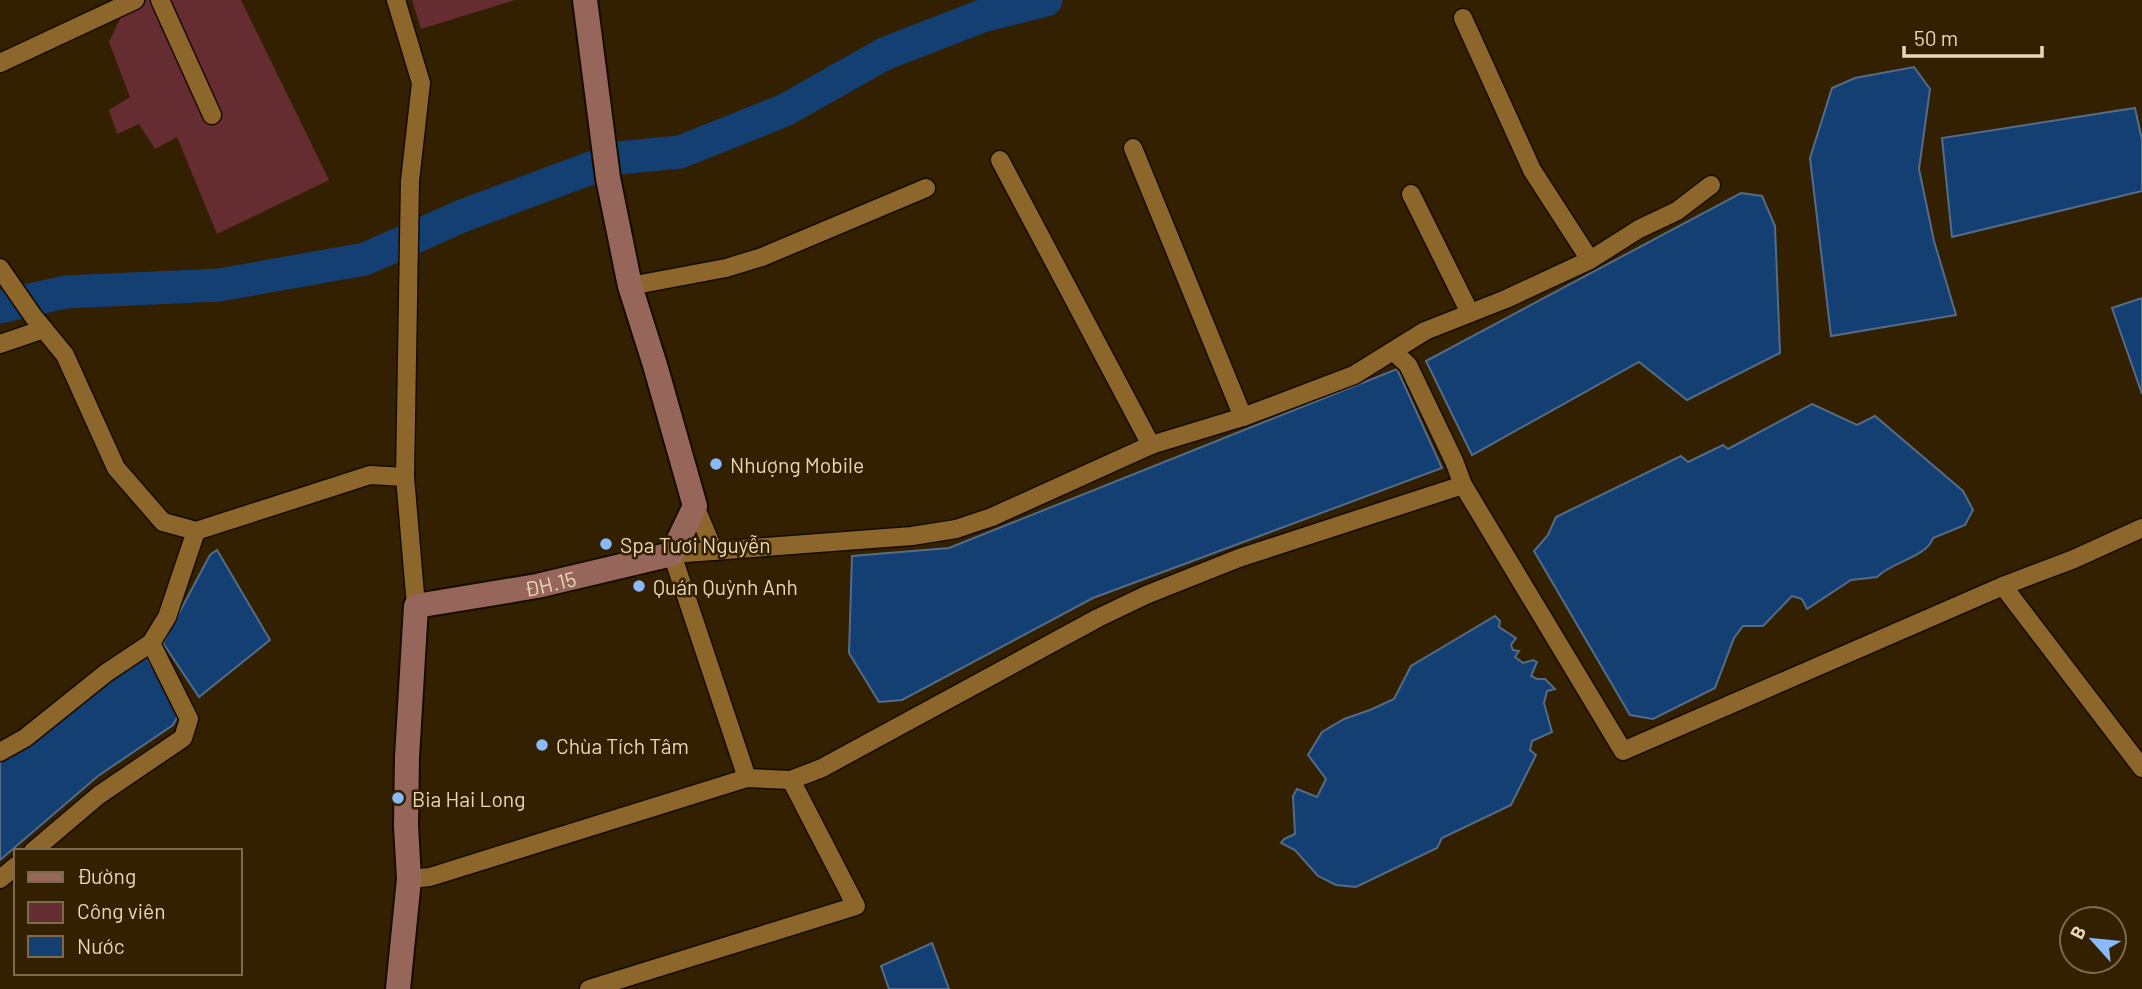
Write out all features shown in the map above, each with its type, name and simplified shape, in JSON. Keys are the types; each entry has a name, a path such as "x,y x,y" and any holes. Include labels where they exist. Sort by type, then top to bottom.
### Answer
{"main road":[{"path":"585,0 608,178 630,286 695,506 672,554"},
{"name":"ĐH.15","path":"416,606 537,586 672,554"},
{"path":"398,989 409,879 406,826 407,757 416,606"}],"street":[{"path":"0,63 135,0"},
{"path":"160,0 212,115"},
{"path":"396,0 421,83 410,181 405,477 416,606"},
{"path":"1463,18 1532,170 1590,260"},
{"path":"1133,148 1242,417"},
{"path":"1000,160 1151,445"},
{"path":"747,778 672,554 912,536 956,529 992,517 1151,445 1242,417 1354,375 1424,331 1506,299 1590,260 1639,229 1677,211 1710,185"},
{"path":"630,286 726,268 762,257 926,188"},
{"path":"1411,194 1470,313"},
{"path":"0,268 65,355 116,468 163,522 196,531 370,475 405,477"},
{"path":"0,344 39,322"},
{"path":"1392,351 1408,365 1463,485 1623,751 2142,528"},
{"path":"409,879 430,877 747,778 791,780 846,756 1086,624 1146,595 1239,558 1463,485"},
{"path":"695,506 714,551"},
{"path":"0,752 24,738 106,673 153,648 167,617 196,531"},
{"path":"2003,586 2142,768"},
{"path":"35,849 99,795 183,738 189,719 153,648"},
{"path":"589,989 856,906 791,780"},
{"path":"0,879 14,868"}],"green space":[{"path":"129,0 241,0 329,180 217,234 177,137 155,149 139,124 117,134 109,110 130,97 109,42"},
{"path":"412,0 515,0 421,29"}],"water":[{"path":"1914,67 1930,89 1919,169 1934,241 1956,315 1831,336 1810,158 1832,88 1855,78"},
{"path":"2135,108 2142,140 2142,191 1952,237 1942,138"},
{"path":"1741,193 1762,196 1775,226 1780,353 1687,400 1639,362 1472,455 1426,361"},
{"path":"2142,298 2142,394 2112,308"},
{"path":"1397,369 1442,468 1093,598 902,700 879,702 849,653 852,556 949,548"},
{"path":"1812,404 1857,425 1875,416 1963,491 1973,510 1965,525 1933,538 1924,550 1877,577 1851,580 1807,609 1802,599 1792,596 1763,626 1743,626 1734,638 1715,688 1653,719 1630,715 1534,551 1548,535 1556,517 1681,456 1688,462 1723,445 1728,449"},
{"path":"217,550 270,640 199,697 163,643 210,555"},
{"path":"1495,616 1500,621 1499,627 1516,638 1511,645 1513,650 1519,651 1515,657 1523,663 1533,660 1537,662 1531,676 1545,679 1555,689 1547,691 1544,703 1552,732 1532,741 1530,750 1536,755 1511,805 1442,838 1437,848 1356,887 1336,885 1318,876 1295,850 1281,843 1295,834 1293,796 1297,789 1317,797 1326,779 1308,755 1322,732 1344,719 1394,699 1411,666"},
{"path":"146,656 179,714 173,725 98,776 0,860 0,758 123,662"},
{"path":"932,943 949,989 889,989 881,966"}],"waterway":[{"path":"0,307 65,292 219,285 365,259 462,216 618,158 680,152 785,110 884,54 982,16 1046,0"}],"place":[{"name":"Nhượng Mobile","path":"716,464"},
{"name":"Spa Tươi Nguyễn","path":"606,544"},
{"name":"Quán Quỳnh Anh","path":"639,586"},
{"name":"Chùa Tích Tâm","path":"542,745"},
{"name":"Bia Hai Long","path":"398,798"}]}
